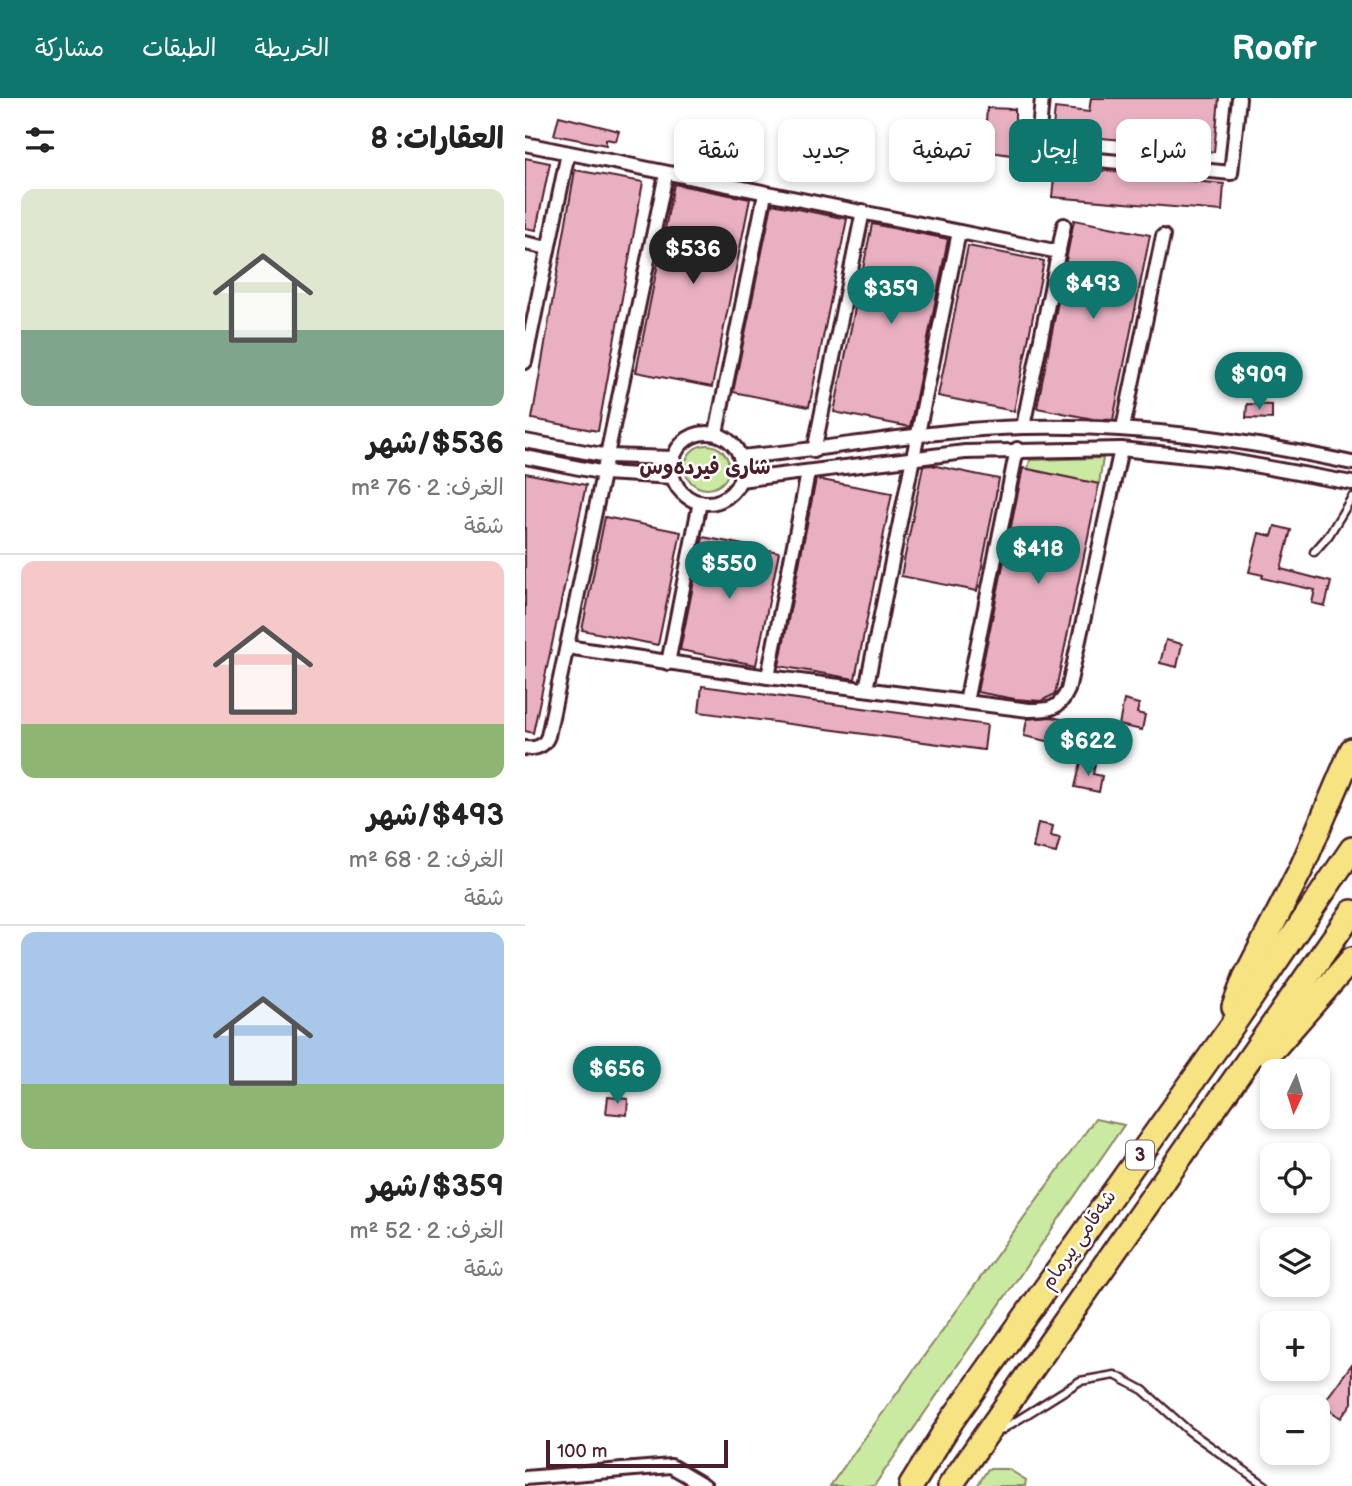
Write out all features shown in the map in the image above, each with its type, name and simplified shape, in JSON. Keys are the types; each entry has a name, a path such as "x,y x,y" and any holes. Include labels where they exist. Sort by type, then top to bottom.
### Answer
{"highway":[{"path":"1234,1023 1237,995 1302,867 1352,750"},
{"name":"شەقامی پیرمام","path":"911,1486 952,1420 1234,1023 1352,849"},
{"name":"شەقامی پیرمام","path":"952,1482 1352,912"},
{"path":"1248,1059 1276,1046 1352,959"}],"street":[{"path":"1042,98 1037,154 1231,173 1239,98"},
{"path":"525,144 1059,253"},
{"path":"525,362 527,337 568,153"},
{"path":"525,748 534,749 545,743 548,736 666,174"},
{"path":"716,433 765,194"},
{"path":"814,451 863,211"},
{"path":"1023,427 1064,225"},
{"path":"866,689 959,232"},
{"path":"1122,428 1163,236"},
{"path":"525,243 548,248"},
{"path":"740,457 814,451 919,435 1023,427 1122,428 1215,438 1352,463"},
{"path":"699,433 716,433 732,443 740,457 740,480 731,493 722,499 700,502 680,490 674,477 673,458 680,446 699,433"},
{"path":"525,441 608,456 673,458"},
{"path":"740,480 912,458 1017,449 1121,449 1226,460 1352,483"},
{"path":"966,702 1017,449"},
{"path":"567,647 768,677 966,702 1044,710 1056,708 1068,690 1121,449"},
{"path":"525,457 604,473 674,477"},
{"path":"768,677 808,473"},
{"path":"668,663 700,502"},
{"path":"525,1478 671,1466 705,1486"}],"lane":[{"path":"1314,552 1329,535 1352,497"},
{"path":"978,1445 1080,1381 1115,1375 1143,1390 1189,1431 1265,1486"}],"green space":[{"path":"707,445 723,451 729,467 723,483 707,489 691,483 685,467 691,451"},
{"path":"1103,458 1099,484 1028,469 1030,460"},
{"path":"1095,1119 1124,1125 874,1486 830,1486"},
{"path":"988,1469 1008,1469 1026,1480 1025,1486 977,1486"}],"building":[{"path":"1091,98 1219,98 1214,152 1211,152 1211,119 1116,119 1116,139 1102,138 1102,119 1054,119 1055,108 1089,112"},
{"path":"987,108 1015,109 1015,119 1009,119 1009,155 995,153 995,119 986,119"},
{"path":"559,116 619,131 616,141 606,139 606,145 554,135"},
{"path":"525,158 550,163 536,230 525,228"},
{"path":"575,170 643,182 598,431 532,419"},
{"path":"1102,171 1116,172 1116,182 1224,184 1222,211 1052,197 1054,182 1102,182"},
{"path":"674,184 750,199 712,387 636,372"},
{"path":"772,204 847,219 809,407 733,392"},
{"path":"1074,220 1150,235 1113,420 1093,419 1037,408"},
{"path":"872,224 948,239 910,427 834,412"},
{"path":"968,246 1044,261 1014,411 938,396"},
{"path":"1247,404 1272,405 1272,419 1246,418"},
{"path":"931,465 999,479 977,591 901,576 923,466"},
{"path":"1023,468 1099,484 1055,694 1041,701 977,692"},
{"path":"525,473 586,485 533,733 525,731"},
{"path":"816,479 892,493 855,679 779,666"},
{"path":"605,517 681,532 658,645 582,630"},
{"path":"1275,526 1291,530 1281,569 1331,582 1325,606 1312,603 1315,590 1262,578 1263,575 1249,572 1259,533 1272,536"},
{"path":"703,537 779,552 756,665 680,650"},
{"path":"1166,640 1182,644 1177,667 1160,663"},
{"path":"702,686 987,725 984,750 699,712"},
{"path":"1124,700 1139,704 1137,713 1145,715 1142,730 1119,725"},
{"path":"1051,717 1066,720 1061,744 1024,736 1027,719"},
{"path":"1081,762 1095,765 1093,774 1102,776 1099,792 1075,787"},
{"path":"1038,823 1053,826 1051,836 1060,838 1056,853 1033,848"},
{"path":"608,1097 628,1099 627,1115 606,1113"},
{"path":"1352,1364 1352,1403 1341,1418 1330,1410 1329,1395"}],"district":[{"name":"شاری فیردەوس","path":"705,467"}]}
